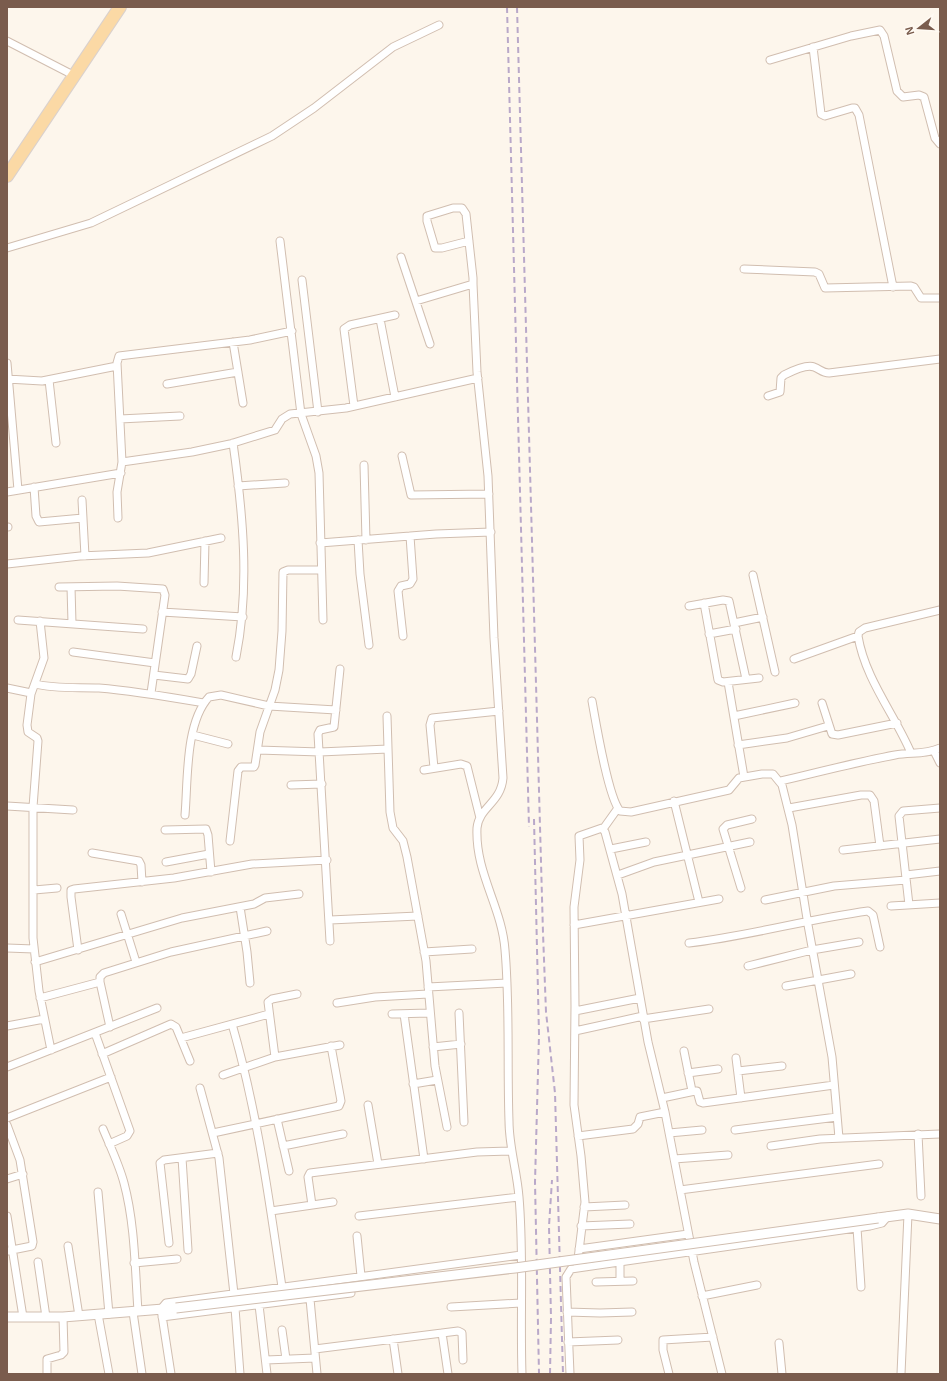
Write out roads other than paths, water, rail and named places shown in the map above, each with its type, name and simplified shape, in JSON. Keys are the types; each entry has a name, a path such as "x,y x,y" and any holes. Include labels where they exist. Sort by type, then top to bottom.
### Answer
{"main road":[{"path":"7,176 120,7"}],"street":[{"path":"7,248 91,223 272,136 314,108 393,47 439,25"},
{"path":"770,60 813,47 880,30 883,32 897,92 903,98 919,95 924,97 934,138 940,144"},
{"path":"7,41 75,76"},
{"path":"813,47 821,114 825,116 855,108 859,115 892,287"},
{"path":"469,241 442,248 435,248 427,221 427,216 453,208 462,208 466,214 469,241 473,284 478,378 489,494 494,638 502,786 497,797 480,818 477,828 480,864 504,940 507,983 511,1151 519,1196 522,1374"},
{"path":"280,241 301,414 318,464 323,620"},
{"path":"401,256 430,344"},
{"path":"744,269 815,272 819,274 823,286 827,288 911,286 914,287 921,298 940,298"},
{"path":"302,280 318,412"},
{"path":"416,301 473,284"},
{"path":"354,406 344,329 350,325 395,316"},
{"path":"380,319 394,397"},
{"path":"118,518 117,492 122,462 117,359 123,355 233,342 292,331"},
{"path":"233,342 243,403"},
{"path":"768,396 780,392 782,378 784,375 807,367 815,367 821,372 829,373 940,359"},
{"path":"7,363 11,447 18,490"},
{"path":"8,379 36,381 49,380 117,366"},
{"path":"167,384 193,381 238,372"},
{"path":"122,462 192,452 233,443 275,430 286,416 354,406 478,378"},
{"path":"49,380 56,443"},
{"path":"120,420 180,416"},
{"path":"233,443 238,486 244,580 243,617 236,657"},
{"path":"402,456 411,495 489,494"},
{"path":"364,465 360,574 369,645"},
{"path":"7,492 121,473"},
{"path":"238,486 285,483"},
{"path":"34,487 36,516 38,522 83,518"},
{"path":"82,500 85,556"},
{"path":"320,543 410,536 491,532"},
{"path":"403,636 398,591 401,586 410,584 413,579 410,536"},
{"path":"7,564 85,556 148,553 221,538"},
{"path":"204,583 205,541"},
{"path":"230,841 238,771 242,767 254,767 260,732 278,679 283,572 288,570 321,570"},
{"path":"754,575 775,672"},
{"path":"59,587 160,587 165,591 151,693"},
{"path":"71,587 72,623"},
{"path":"689,606 723,600 729,601 746,679"},
{"path":"704,603 718,680 728,682 759,678"},
{"path":"794,659 858,636 859,632 865,628 940,610"},
{"path":"162,612 243,617"},
{"path":"709,634 763,617"},
{"path":"18,620 143,629"},
{"path":"40,621 44,658 31,693 27,730 30,734 37,738 38,741 33,807 34,949 40,998 51,1050"},
{"path":"858,636 876,688 897,724 911,754"},
{"path":"154,675 188,679 191,674 196,646"},
{"path":"73,652 155,663"},
{"path":"330,941 327,860 318,732 334,727 340,669"},
{"path":"728,682 744,777"},
{"path":"34,684 49,687 82,687 151,693 204,703"},
{"path":"7,688 31,693"},
{"path":"185,814 193,735 197,718 204,703 210,697 216,694 269,706 336,710"},
{"path":"592,701 609,782 618,808 627,812 729,790 732,788 736,780 744,777 769,773 781,781 789,808 812,950 832,1057 839,1138"},
{"path":"734,716 795,703"},
{"path":"822,703 830,732 835,735 897,724"},
{"path":"434,768 430,724 432,718 498,711"},
{"path":"387,716 390,812 393,828 403,841 418,916 424,952 437,1080 447,1127"},
{"path":"738,745 787,738 828,726"},
{"path":"193,735 228,744"},
{"path":"258,750 320,752 388,749"},
{"path":"781,781 849,764 911,754 925,754 937,750 940,764"},
{"path":"424,770 461,764 467,766 480,818"},
{"path":"291,785 322,784"},
{"path":"789,808 861,795 870,795 874,801 880,846"},
{"path":"674,801 699,902"},
{"path":"7,806 73,810"},
{"path":"603,829 618,808"},
{"path":"909,905 899,816 900,813 906,810 940,808"},
{"path":"741,888 723,832 724,826 752,819"},
{"path":"165,830 206,829 208,832 211,872"},
{"path":"578,1267 585,1193 574,1112 575,895 580,860 579,836 597,829 603,829"},
{"path":"603,829 618,875 643,1018 665,1112 688,1234 722,1374"},
{"path":"843,850 940,839"},
{"path":"611,850 646,842"},
{"path":"618,875 654,862 750,842"},
{"path":"92,853 139,861 141,865 142,882"},
{"path":"166,862 209,854"},
{"path":"78,950 71,890 84,887 142,882 211,872 252,864 327,860"},
{"path":"765,900 850,884 940,871"},
{"path":"34,890 57,888"},
{"path":"35,962 182,918 254,904 265,898 299,894"},
{"path":"574,925 719,899"},
{"path":"891,906 940,903"},
{"path":"240,906 250,984"},
{"path":"689,944 733,937 807,921 868,911 873,915 880,947"},
{"path":"121,914 136,962"},
{"path":"330,920 418,916"},
{"path":"110,1027 100,982 100,977 104,973 171,952 267,931"},
{"path":"748,966 812,950 859,942"},
{"path":"7,948 34,949"},
{"path":"424,952 472,949"},
{"path":"786,986 851,974"},
{"path":"40,998 100,982"},
{"path":"337,1003 428,990 507,983"},
{"path":"275,1057 267,1004 270,1000 297,994"},
{"path":"575,1011 640,998"},
{"path":"7,1067 157,1008"},
{"path":"575,1031 643,1018 708,1009"},
{"path":"392,1014 429,1012"},
{"path":"181,1038 269,1014"},
{"path":"404,1014 424,1159"},
{"path":"460,1014 464,1122"},
{"path":"7,1026 44,1019"},
{"path":"102,1054 171,1024 176,1028 190,1061"},
{"path":"232,1024 257,1124 282,1287"},
{"path":"95,1033 130,1131 127,1136 109,1144"},
{"path":"433,1047 461,1044"},
{"path":"223,1075 275,1057 340,1045"},
{"path":"213,1133 337,1107 340,1104 331,1046"},
{"path":"684,1050 692,1091"},
{"path":"736,1058 741,1098"},
{"path":"738,1071 782,1066"},
{"path":"688,1073 718,1069"},
{"path":"7,1118 111,1077"},
{"path":"413,1084 437,1080"},
{"path":"662,1098 697,1091 700,1102 834,1085"},
{"path":"200,1088 218,1153 234,1294"},
{"path":"368,1105 378,1164"},
{"path":"578,1136 633,1129 638,1124 640,1118 665,1112"},
{"path":"734,1130 837,1117"},
{"path":"277,1119 289,1171"},
{"path":"7,1125 19,1155 33,1244 10,1250"},
{"path":"103,1129 124,1184 134,1263 135,1312 142,1374"},
{"path":"669,1133 702,1130"},
{"path":"283,1146 343,1134"},
{"path":"918,1134 920,1196"},
{"path":"770,1146 839,1138 940,1134"},
{"path":"312,1205 308,1177 309,1173 477,1152 511,1151"},
{"path":"169,1243 160,1163 164,1160 218,1153"},
{"path":"674,1159 728,1155"},
{"path":"182,1158 188,1250"},
{"path":"680,1190 878,1164"},
{"path":"7,1178 23,1174"},
{"path":"98,1192 109,1314"},
{"path":"359,1216 519,1196"},
{"path":"270,1211 334,1202"},
{"path":"584,1207 625,1205"},
{"path":"162,1313 176,1308 530,1266 888,1216 908,1214 940,1219"},
{"path":"901,1374 908,1214"},
{"path":"7,1216 10,1250 23,1317"},
{"path":"570,1374 567,1273 571,1269 877,1225 888,1216"},
{"path":"581,1226 630,1224"},
{"path":"857,1228 861,1287"},
{"path":"579,1249 688,1234"},
{"path":"357,1236 361,1276"},
{"path":"68,1246 79,1316"},
{"path":"171,1374 162,1313 163,1306 170,1302 521,1254"},
{"path":"134,1263 177,1259"},
{"path":"620,1261 620,1281"},
{"path":"38,1262 46,1317"},
{"path":"596,1282 633,1281"},
{"path":"702,1296 757,1285"},
{"path":"7,1317 64,1317 135,1312 162,1313 235,1308 351,1293"},
{"path":"310,1299 317,1374"},
{"path":"451,1307 521,1303"},
{"path":"259,1305 267,1374"},
{"path":"235,1308 240,1374"},
{"path":"567,1312 632,1312"},
{"path":"98,1314 109,1374"},
{"path":"47,1374 47,1359 61,1355 64,1352 64,1317"},
{"path":"282,1330 286,1359"},
{"path":"315,1349 460,1331 462,1336 464,1360"},
{"path":"442,1333 448,1374"},
{"path":"669,1374 663,1350 663,1340 713,1337"},
{"path":"393,1339 398,1374"},
{"path":"568,1342 618,1340"},
{"path":"779,1343 782,1374"},
{"path":"266,1360 315,1358"}],"railway":[{"path":"507,7 529,827"},
{"path":"517,7 543,933 546,1012 555,1093 563,1374"},
{"path":"534,819 539,1035 535,1182 539,1374"},
{"path":"550,1374 551,1318 549,1226 552,1180"}]}
